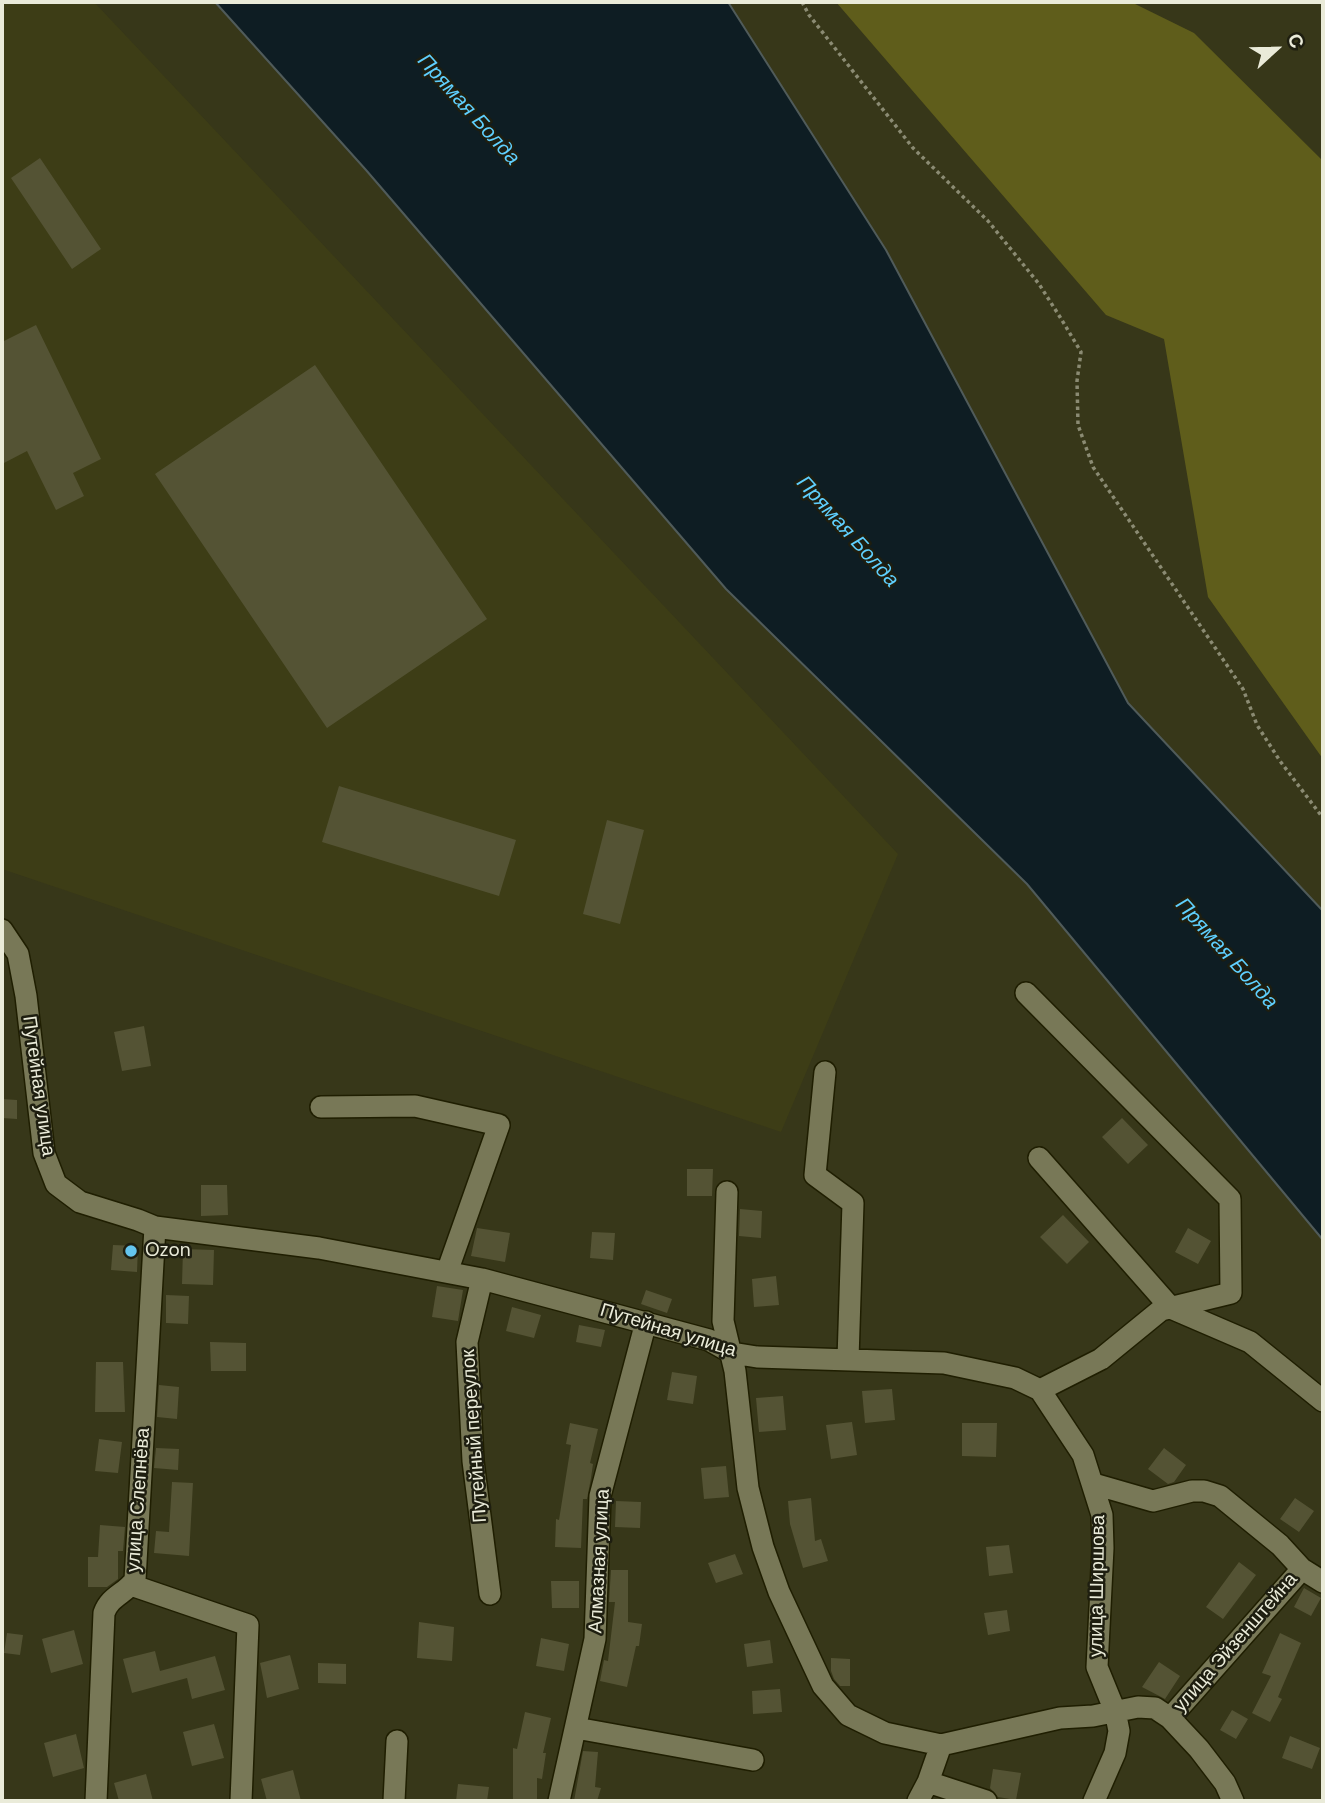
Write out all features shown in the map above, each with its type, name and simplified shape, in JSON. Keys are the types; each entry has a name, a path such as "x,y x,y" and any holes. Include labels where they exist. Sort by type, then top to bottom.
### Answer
{"street":[{"name":"Путейная улица","path":"2,930 18,954 26,996 44,1153 55,1184 80,1202 155,1227 319,1248 482,1279 709,1340 732,1353 757,1357 944,1363 1015,1378 1040,1390"},
{"path":"1026,993 1230,1199 1231,1293 1161,1310 1101,1359 1040,1390"},
{"path":"825,1072 816,1175 853,1203 848,1359"},
{"path":"321,1107 415,1106 499,1125 447,1272"},
{"path":"1039,1158 1171,1308 1250,1342 1323,1401"},
{"path":"727,1192 723,1321 725,1336 732,1353 748,1488 763,1547 779,1591 823,1686 848,1714 861,1721 886,1733 941,1745 1021,1726 1138,1707 1155,1708 1170,1718 1224,1783 1233,1801"},
{"name":"улица Слепнёва","path":"96,1801 104,1613 107,1603 127,1590 135,1580 155,1227"},
{"name":"Путейный переулок","path":"482,1279 467,1342 473,1461 490,1594"},
{"name":"Алмазная улица","path":"559,1801 595,1639 600,1496 646,1322"},
{"name":"улица Ширшова","path":"1040,1390 1083,1455 1102,1515 1097,1667 1115,1711 1119,1731 1115,1753 1094,1801"},
{"path":"1094,1484 1153,1501 1192,1491 1204,1491 1220,1496 1280,1545 1302,1569 1323,1582"},
{"name":"улица Эйзенштейна","path":"1170,1718 1302,1569"},
{"path":"131,1585 247,1625 241,1801"},
{"path":"576,1728 753,1760"},
{"path":"394,1801 397,1741"},
{"path":"941,1745 923,1792 986,1801"}],"path":[{"path":"802,2 809,15 914,148 988,221 1039,284 1081,352 1077,381 1078,425 1093,467 1243,688 1257,725 1280,761 1323,818"}],"shaded area":[{"path":"2,2 94,2 898,854 781,1132 2,869"},
{"path":"836,2 1131,2 1194,33 1323,161 1323,759 1208,597 1164,339 1106,315"}],"water":[{"name":"Прямая Болда","path":"215,2 728,2 886,250 1128,703 1323,911 1323,1240 1027,884 726,589 366,170"}],"building":[{"path":"40,158 101,249 72,269 11,178"},
{"path":"36,325 101,459 73,473 84,496 56,510 27,451 2,464 2,342"},
{"path":"315,365 487,619 327,728 155,474"},
{"path":"339,786 516,840 499,896 322,842"},
{"path":"607,820 644,830 620,924 583,914"},
{"path":"144,1026 151,1066 122,1071 114,1032"},
{"path":"2,1099 17,1100 17,1119 2,1118"},
{"path":"1122,1118 1148,1145 1128,1164 1102,1137"},
{"path":"687,1169 713,1169 712,1196 687,1196"},
{"path":"201,1185 227,1185 228,1215 201,1216"},
{"path":"740,1209 762,1211 761,1238 739,1236"},
{"path":"1063,1215 1089,1242 1067,1264 1040,1237"},
{"path":"477,1228 510,1233 505,1262 471,1256"},
{"path":"1188,1228 1211,1241 1198,1264 1175,1252"},
{"path":"592,1232 615,1233 613,1260 590,1258"},
{"path":"113,1245 138,1246 137,1272 111,1270"},
{"path":"183,1249 214,1250 213,1285 182,1284"},
{"path":"776,1276 779,1305 754,1307 752,1279"},
{"path":"437,1286 463,1290 458,1321 432,1317"},
{"path":"646,1290 672,1299 667,1313 641,1304"},
{"path":"166,1295 189,1296 188,1324 166,1323"},
{"path":"512,1307 541,1315 534,1338 506,1331"},
{"path":"579,1325 605,1330 601,1347 576,1342"},
{"path":"210,1342 246,1343 246,1371 211,1371"},
{"path":"96,1362 123,1362 125,1412 95,1412"},
{"path":"672,1372 697,1376 693,1404 667,1400"},
{"path":"159,1385 179,1387 177,1419 157,1417"},
{"path":"892,1389 895,1420 865,1423 862,1391"},
{"path":"783,1396 786,1430 759,1432 756,1398"},
{"path":"852,1422 857,1455 831,1459 826,1425"},
{"path":"570,1423 598,1429 590,1463 593,1464 587,1499 583,1499 581,1548 555,1547 556,1519 559,1520 571,1445 566,1444"},
{"path":"962,1423 997,1423 996,1457 962,1456"},
{"path":"99,1439 122,1442 118,1473 95,1471"},
{"path":"156,1448 179,1449 178,1470 154,1468"},
{"path":"1164,1448 1186,1465 1174,1482 1168,1484 1148,1469"},
{"path":"726,1466 729,1497 704,1499 701,1468"},
{"path":"172,1482 193,1483 189,1556 154,1553 156,1531 169,1532"},
{"path":"811,1498 815,1541 821,1539 828,1561 803,1568 790,1524 788,1501"},
{"path":"1295,1498 1314,1511 1299,1532 1280,1519"},
{"path":"616,1501 641,1502 640,1528 615,1527"},
{"path":"100,1525 125,1527 123,1551 118,1551 118,1579 107,1587 88,1587 88,1557 98,1557"},
{"path":"1009,1545 1013,1573 989,1576 986,1547"},
{"path":"735,1554 743,1574 716,1583 708,1563"},
{"path":"1239,1562 1256,1575 1223,1619 1206,1607"},
{"path":"611,1570 628,1570 628,1622 642,1624 639,1646 636,1646 627,1687 600,1681 604,1660 608,1661 615,1602 609,1602"},
{"path":"551,1581 579,1581 579,1608 552,1608"},
{"path":"1304,1588 1321,1598 1311,1616 1294,1607"},
{"path":"1007,1610 1010,1631 988,1635 984,1613"},
{"path":"419,1622 454,1627 452,1661 417,1658"},
{"path":"74,1630 83,1664 51,1673 42,1639"},
{"path":"7,1633 23,1635 20,1655 4,1653"},
{"path":"1280,1633 1301,1643 1278,1697 1282,1699 1270,1722 1252,1713 1271,1676 1262,1673"},
{"path":"541,1638 569,1644 564,1671 536,1666"},
{"path":"770,1640 773,1663 747,1667 744,1644"},
{"path":"155,1651 160,1671 215,1656 225,1690 192,1699 187,1678 132,1693 123,1659"},
{"path":"290,1655 299,1689 267,1698 260,1663"},
{"path":"831,1658 850,1659 850,1686 840,1686 834,1679"},
{"path":"1159,1662 1180,1676 1165,1699 1142,1687"},
{"path":"318,1663 346,1664 346,1684 318,1683"},
{"path":"780,1689 782,1712 753,1714 752,1691"},
{"path":"1232,1710 1248,1719 1236,1739 1220,1730"},
{"path":"525,1712 551,1718 543,1753 546,1753 542,1779 537,1778 537,1801 513,1801 513,1748 517,1749"},
{"path":"214,1724 224,1758 192,1766 183,1732"},
{"path":"76,1734 84,1768 53,1777 44,1743"},
{"path":"1290,1736 1320,1748 1312,1769 1282,1758"},
{"path":"583,1751 598,1752 595,1787 601,1788 597,1801 574,1801"},
{"path":"993,1769 1021,1773 1016,1800 998,1797 990,1788"},
{"path":"293,1770 301,1801 267,1801 261,1779"},
{"path":"146,1774 153,1801 119,1801 114,1783"},
{"path":"458,1784 489,1787 487,1801 456,1801"}],"place":[{"name":"Ozon","path":"131,1251"}]}
